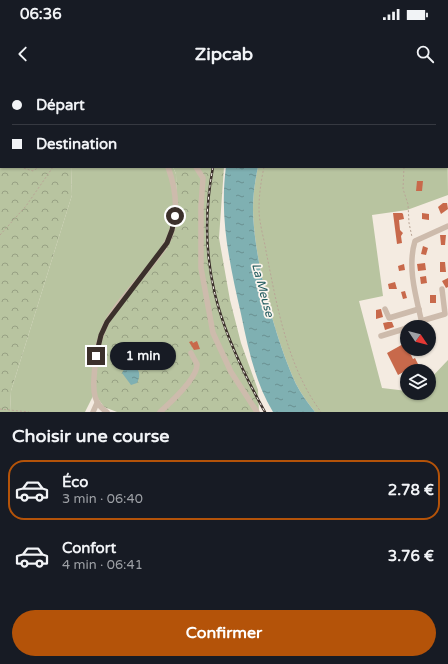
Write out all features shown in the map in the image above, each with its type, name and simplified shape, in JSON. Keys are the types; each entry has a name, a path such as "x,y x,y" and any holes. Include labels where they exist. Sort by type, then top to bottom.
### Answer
{"street":[{"path":"107,412 97,403 93,392 96,356 104,328 162,250 172,230 176,209 174,185 168,168"},
{"path":"197,168 202,178 201,268 213,333 231,372 257,412"},
{"path":"421,320 413,281 412,254 415,241 448,226"},
{"path":"424,320 445,314 442,288"},
{"path":"385,309 389,318 419,309"},
{"path":"381,336 400,330"},
{"path":"160,412 175,397 196,371 197,364 191,353"},
{"path":"93,412 97,403"}],"path":[{"path":"23,168 33,171 37,168"},
{"path":"0,235 26,206 52,168"},
{"path":"264,168 259,194 259,211 275,298 298,371 308,392 321,412"},
{"path":"404,168 403,189 408,204 412,239 415,241"},
{"path":"0,409 29,412"}],"green space":[{"path":"0,168 71,168 72,195 11,391 10,412 0,412"},
{"path":"71,168 173,168 176,174 177,214 166,250 85,412 10,412 11,391 72,195"},
{"path":"173,168 224,168 219,238 230,300 241,343 258,390 259,412 117,412 104,407 94,393 96,360 111,321 166,250 177,214 176,174"},
{"path":"258,168 448,168 448,195 407,210 372,215 383,296 359,301 382,388 400,390 400,400 436,400 436,373 448,360 448,412 315,412 296,384 273,322 257,252 254,230 253,199"}],"water":[{"name":"La Meuse","path":"226,168 258,168 253,199 254,230 267,298 273,322 296,384 315,412 273,412 261,389 246,339 233,278 225,223 224,186"},
{"path":"131,365 138,370 139,377 137,383 131,385 122,373 125,368"}],"building":[{"path":"417,181 423,181 422,191 416,191"},
{"path":"443,203 447,203 448,209 441,214 438,207"},
{"path":"393,213 403,214 404,219 399,220 400,230 403,233 401,236 402,243 397,244"},
{"path":"422,213 429,214 429,220 422,219"},
{"path":"440,235 446,235 445,245 441,245"},
{"path":"423,246 428,248 426,255 421,254"},
{"path":"440,262 445,262 446,272 440,272"},
{"path":"425,263 426,270 418,271 417,264"},
{"path":"404,264 405,270 399,271 398,266"},
{"path":"426,276 427,283 421,284 420,277"},
{"path":"448,278 448,287 446,288 442,281"},
{"path":"395,282 397,289 389,289 388,284"},
{"path":"405,291 407,298 403,299 401,292"},
{"path":"430,295 436,295 436,303 430,303"},
{"path":"381,309 383,317 376,319 376,310"},
{"path":"392,322 394,327 385,330 383,323"},
{"path":"192,341 193,343 197,341 200,349 194,350 189,342"},
{"path":"400,346 400,356 412,356 413,359 415,358 418,364 400,364 400,374 398,375 387,353"}],"railway":[{"path":"213,168 208,201 207,234 209,265 215,294 235,352 265,412"}],"route":[{"path":"96,356 101,335 107,322 167,243 175,216"}]}
